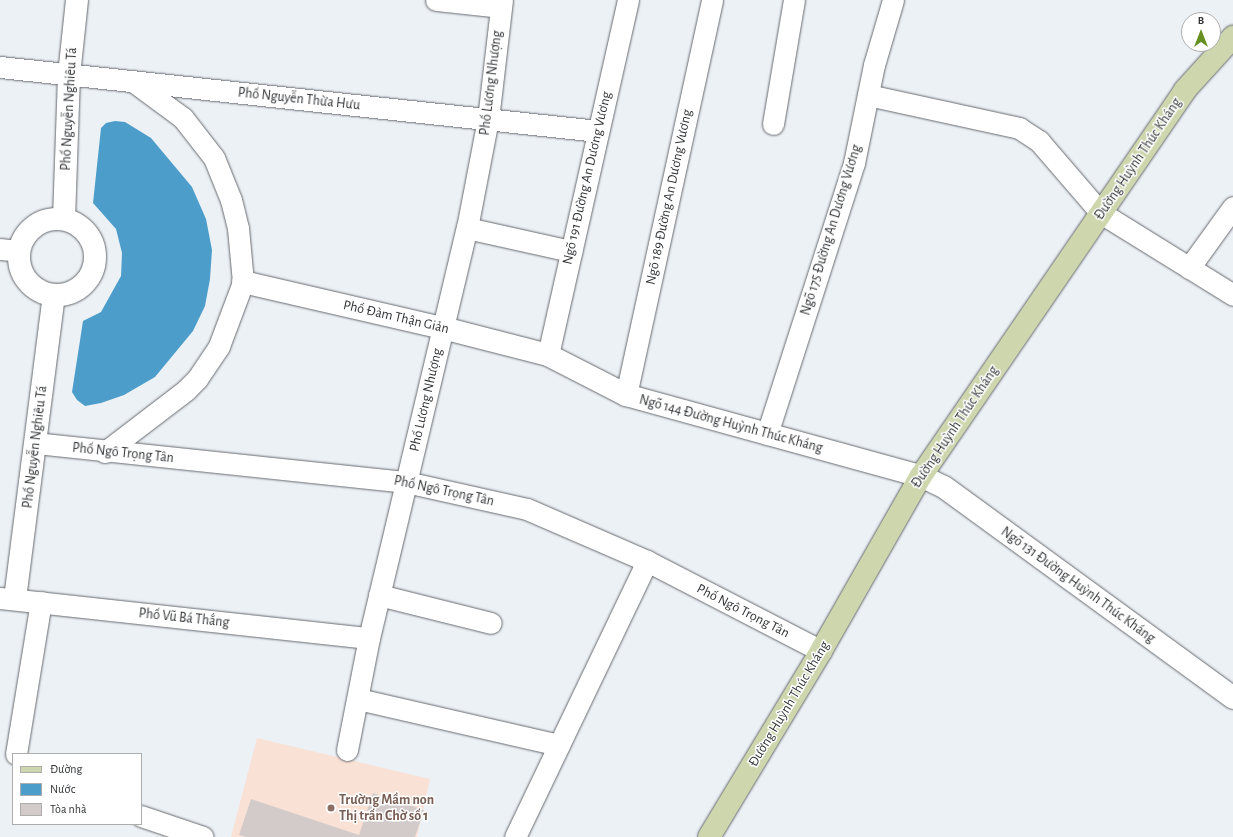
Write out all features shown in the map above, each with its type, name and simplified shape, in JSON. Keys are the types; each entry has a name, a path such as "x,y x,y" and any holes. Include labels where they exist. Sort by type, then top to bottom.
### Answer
{"main road":[{"name":"Đường Huỳnh Thúc Kháng","path":"709,837 822,651 921,476 1185,90 1233,37"}],"street":[{"name":"Phố Nguyễn Nghiêu Tá","path":"64,219 69,75 77,0"},
{"path":"436,0 501,4"},
{"name":"Ngõ 191 Đường An Dương Vương","path":"548,355 628,0"},
{"name":"Ngõ 189 Đường An Dương Vương","path":"626,395 712,0"},
{"path":"772,124 794,0"},
{"name":"Ngõ 175 Đường An Dương Vương","path":"767,434 854,163 868,95 893,0"},
{"name":"Phố Lương Nhượng","path":"348,750 369,638 468,228 488,119 501,4"},
{"name":"Phố Nguyễn Thừa Hưu","path":"0,67 598,131"},
{"path":"105,452 186,390 196,379 219,346 243,282 238,228 231,200 214,158 183,118 133,82"},
{"path":"868,95 1018,128 1039,141 1101,213 1233,296"},
{"path":"1189,268 1233,207"},
{"path":"64,219 84,229 95,250 96,261 86,282 72,292 54,295 35,288 27,281 9,250 34,226 43,221 64,219"},
{"path":"468,228 571,251"},
{"name":"Phố Đàm Thận Giản","path":"243,282 443,328 548,355"},
{"name":"Phố Nguyễn Nghiêu Tá","path":"7,598 35,443 54,295"},
{"name":"Ngõ 144 Đường Huỳnh Thúc Kháng","path":"548,355 626,395 921,476"},
{"name":"Phố Ngô Trọng Tân","path":"35,443 105,452 406,482 527,509 648,561 822,651"},
{"name":"Ngõ 131 Đường Huỳnh Thúc Kháng","path":"921,476 944,487 1233,698"},
{"path":"514,837 648,561"},
{"path":"379,595 492,623"},
{"name":"Phố Vũ Bá Thắng","path":"7,598 369,638"},
{"path":"16,753 41,602"},
{"path":"358,699 559,745"},
{"path":"142,816 203,837"}],"shaded area":[{"name":"Trường Mầm non Thị trấn Chờ số 1","path":"257,738 430,779 417,837 231,837"}],"water":[{"path":"115,121 125,122 151,138 192,187 206,219 212,250 210,279 205,306 193,331 155,377 124,395 101,403 85,406 77,400 72,392 83,321 101,312 121,276 122,253 116,229 93,203 101,128 106,123"}],"building":[{"path":"373,793 424,810 415,837 246,837 239,835 251,799 359,835"}],"place":[{"name":"Trường Mầm non Thị trấn Chờ số 1","path":"331,808"}]}
